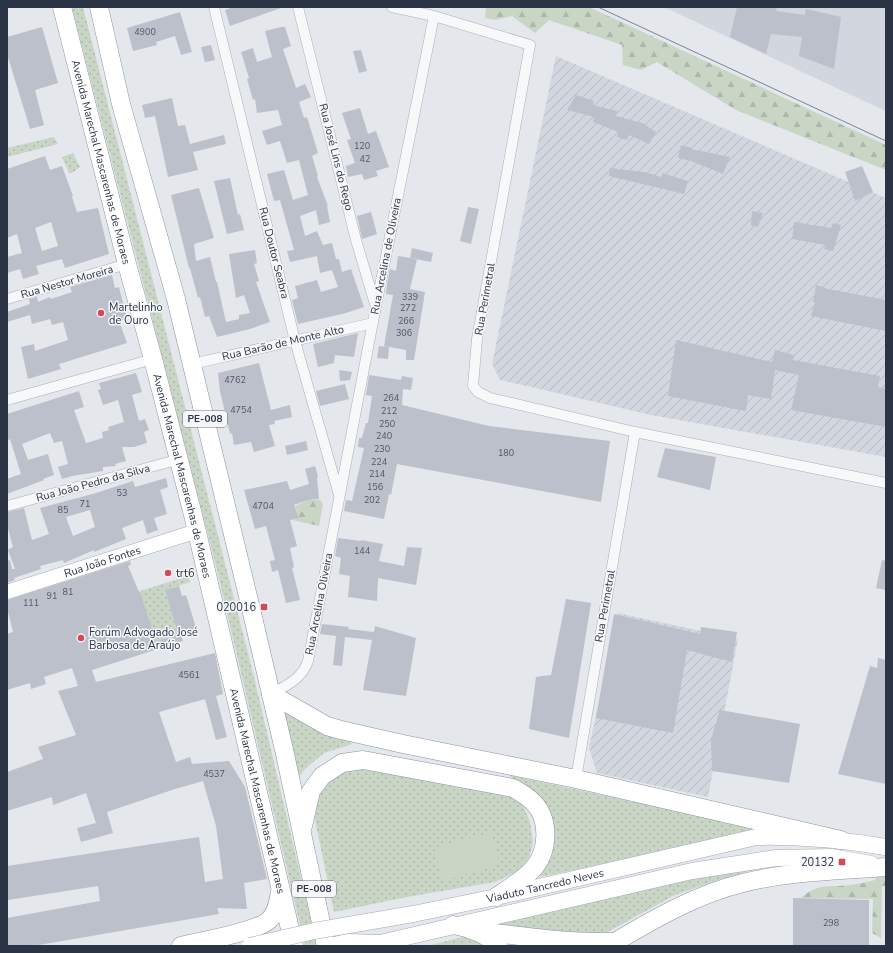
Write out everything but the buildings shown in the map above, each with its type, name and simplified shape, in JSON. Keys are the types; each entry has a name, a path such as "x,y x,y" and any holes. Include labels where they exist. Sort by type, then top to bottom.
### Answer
{"highway":[{"name":"Avenida Marechal Mascarenhas de Moraes","path":"62,7 127,264 180,459 293,946"},
{"name":"PE-008","path":"100,10 121,104 174,292 192,364 271,694 326,946"},
{"path":"271,694 327,726 341,730 410,746 576,780 841,840"},
{"path":"302,832 311,791 322,776 342,763 363,760 513,788 524,794 534,803 537,808 542,818 546,834 545,845 541,857 534,868 522,879 496,897"},
{"path":"452,926 519,936 613,944 683,905 742,883 797,874 886,867"},
{"path":"181,946 252,929 264,924 275,914 281,891"},
{"path":"471,930 493,940 498,946"}],"main road":[{"name":"Viaduto Tancredo Neves","path":"250,946 314,931 413,914 496,897 756,837 790,836 885,845"},
{"name":"Viaduto Tancredo Neves","path":"331,946 347,942 372,944 692,871 776,858 831,857 886,867"},
{"path":"293,946 370,927 413,914"}],"street":[{"name":"Rua Doutor Seabra","path":"214,7 295,341 340,497"},
{"name":"Rua José Lins do Rego","path":"298,7 356,240 376,306"},
{"path":"392,7 434,16"},
{"name":"Rua Arcelina de Oliveira","path":"340,497 376,306 434,16"},
{"name":"Rua Perimetral","path":"434,16 530,45 478,338 473,386 478,392 490,398 634,432 886,483"},
{"name":"Rua Nestor Moreira","path":"7,299 127,264"},
{"name":"Rua Barão de Monte Alto","path":"192,364 373,323"},
{"path":"7,400 153,359"},
{"name":"Rua Perimetral","path":"576,780 634,432"},
{"name":"Rua João Pedro da Silva","path":"7,506 180,459"},
{"name":"Rua Arcelina Oliveira","path":"271,694 293,682 303,673 306,667 340,497"},
{"name":"Rua João Fontes","path":"7,592 197,530"}],"shaded area":[{"path":"664,7 886,7 886,111 847,93"},
{"path":"556,56 886,198 886,457 651,415 500,380 492,364"},
{"path":"618,613 738,639 708,797 597,773 589,748"}],"green space":[{"path":"72,7 83,7 253,673 317,946 305,946 216,566"},
{"path":"486,7 589,7 886,145 886,170 736,110 657,62 641,70 623,65 622,45 549,20 535,33 512,16 495,20 485,18"},
{"path":"54,137 58,144 7,157 7,148"},
{"path":"73,153 80,167 72,173 69,173 62,157"},
{"path":"308,500 320,500 323,504 319,526 292,520 299,518 295,506"},
{"path":"188,576 190,582 165,590 178,634 156,641 140,591"},
{"path":"276,701 346,738 352,744 324,753 305,769 295,782"},
{"path":"367,767 510,793 523,805 530,822 533,842 529,858 517,872 495,882 407,897 334,912 314,815 316,801 325,785 342,772"},
{"path":"508,775 766,830 530,879 543,865 529,789"},
{"path":"491,832 500,864 443,881 434,848"},
{"path":"757,869 675,895 604,934 569,935 480,924 694,876"},
{"path":"877,874 886,875 886,886 882,886 881,938 872,933 873,899 801,898 807,893 819,888 853,885 875,880"},
{"path":"467,936 489,946 427,946"}],"tram line":[{"path":"598,7 886,141"}],"place":[{"name":"Martelinho de Ouro","path":"101,313"},
{"name":"trt6","path":"168,573"},
{"name":"020016","path":"264,607"},
{"name":"Forúm Advogado José Barbosa de Araújo","path":"81,638"},
{"name":"20132","path":"842,862"}]}
